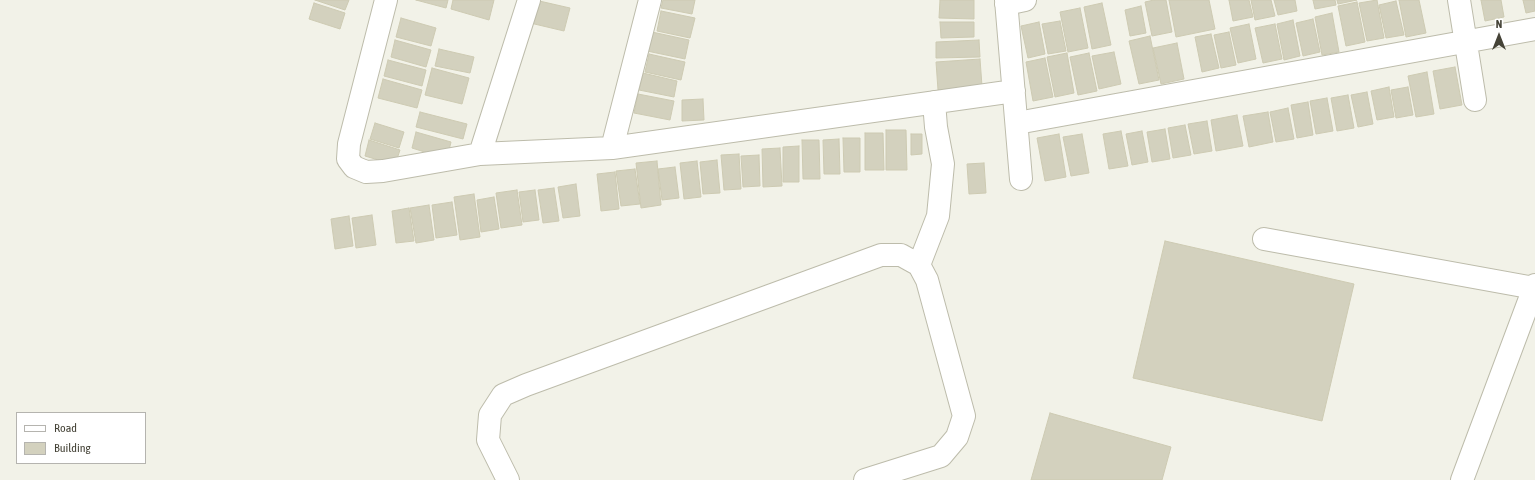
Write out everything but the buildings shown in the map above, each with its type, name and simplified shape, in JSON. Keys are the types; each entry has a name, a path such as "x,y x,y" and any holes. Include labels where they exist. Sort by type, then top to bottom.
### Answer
{"street":[{"path":"386,0 349,144 348,159 354,167 366,172 383,171 480,154 612,148 1014,91"},
{"path":"480,154 529,0"},
{"path":"612,148 650,0"},
{"path":"1459,0 1475,100"},
{"path":"1012,1 1014,91 1021,179"},
{"path":"1016,123 1535,29"},
{"path":"919,264 938,216 943,164 936,127 934,102"},
{"path":"1264,239 1534,286 1462,480"},
{"path":"508,480 488,440 490,415 503,395 526,385 881,255 901,255 919,264 927,280 964,416 957,438 941,456 865,480"}]}
